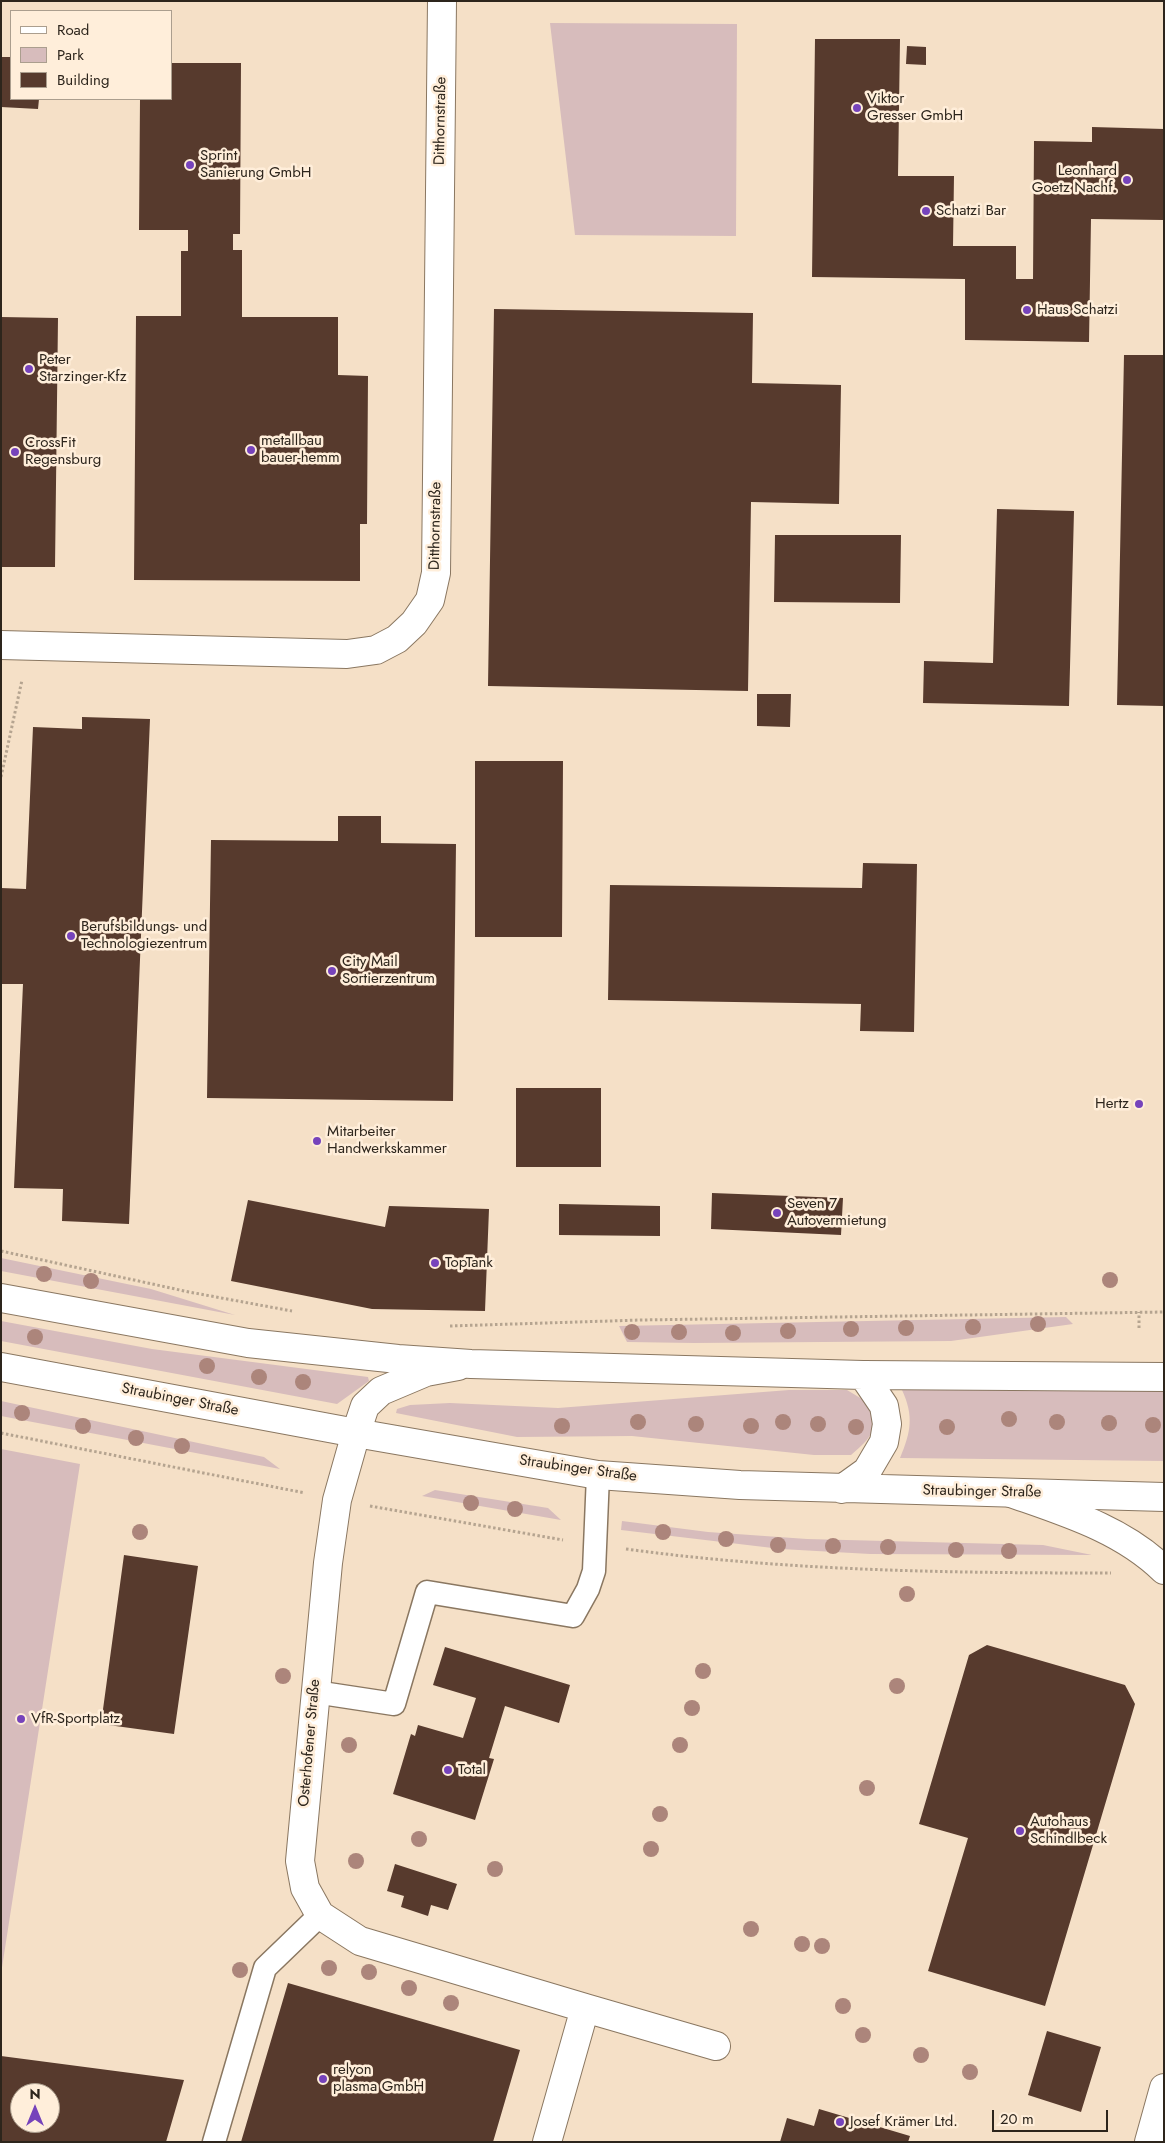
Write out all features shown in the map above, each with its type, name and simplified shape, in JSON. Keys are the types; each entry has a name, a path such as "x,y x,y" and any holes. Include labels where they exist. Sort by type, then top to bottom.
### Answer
{"main road":[{"name":"Ditthornstraße","path":"1,645 347,654 376,650 397,639 414,623 430,600 436,573 442,1"},
{"path":"1,1298 248,1343 398,1359 471,1364 863,1375 1164,1377"},
{"name":"Osterhofener Straße","path":"471,1364 426,1372 381,1391 365,1406 356,1433 337,1500 315,1692 300,1861 304,1888 320,1915 360,1942 716,2046"},
{"name":"Straubinger Straße","path":"1,1367 356,1433 598,1475 740,1485 842,1489 1164,1497"},
{"path":"842,1489 867,1471 884,1442 887,1424 884,1406 863,1375"},
{"path":"1011,1493 1082,1518 1147,1554 1164,1570"},
{"path":"546,2142 585,2008"},
{"path":"1149,2142 1164,2088"}],"lane":[{"path":"315,1692 394,1704 427,1592 573,1616 588,1589 594,1571 598,1475"},
{"path":"214,2142 265,1968 320,1915"}],"path":[{"path":"1,778 29,646"},
{"path":"1,1251 190,1292 294,1311"},
{"path":"1139,1312 1139,1328"},
{"path":"441,1326 632,1320 1164,1312"}],"green space":[{"path":"550,23 737,24 736,236 575,235"},
{"path":"1,1258 151,1289 235,1315 1,1271"},
{"path":"1066,1317 1073,1324 951,1341 627,1342 619,1326"},
{"path":"1,1321 152,1349 368,1377 369,1381 337,1404 1,1341"},
{"path":"789,1390 847,1390 867,1402 872,1420 869,1437 851,1455 814,1455 632,1436 517,1437 396,1413 397,1409 410,1405 450,1403 558,1408"},
{"path":"902,1390 1164,1390 1164,1461 900,1458 907,1440 910,1424 906,1399"},
{"path":"1,1401 264,1457 280,1469 1,1416"},
{"name":"VfR-Sportplatz","path":"1,1449 80,1464 1,1974"},
{"path":"435,1490 548,1508 561,1520 422,1496"},
{"path":"622,1521 708,1532 807,1539 1043,1545 1092,1555 870,1554 781,1549 621,1530"}],"building":[{"path":"815,39 900,39 898,176 954,176 953,246 1016,246 1016,279 1033,279 1034,141 1092,142 1092,127 1164,129 1164,220 1091,219 1089,342 965,340 965,279 812,277"},
{"path":"907,46 926,47 926,65 906,64"},
{"path":"1,57 10,57 10,100 39,100 38,109 1,107"},
{"name":"metallbau bauer-hemm","path":"172,63 241,63 240,234 233,234 233,250 242,250 242,317 338,317 338,375 368,376 367,524 360,524 360,581 134,580 136,316 181,316 181,251 188,251 188,230 139,230 140,100 172,100"},
{"path":"494,309 753,313 752,383 841,385 839,504 751,502 748,691 488,686"},
{"path":"1,317 58,318 55,567 1,567"},
{"path":"1124,355 1164,355 1164,706 1117,705"},
{"path":"997,509 1074,511 1069,706 923,703 924,661 993,663"},
{"path":"775,535 901,535 900,603 774,602"},
{"path":"757,694 791,694 790,727 757,726"},
{"name":"Berufsbildungs- und Technologiezentrum","path":"82,717 150,719 129,1224 62,1221 63,1189 14,1188 23,984 1,984 1,888 26,889 33,727 82,729"},
{"path":"475,761 563,761 562,937 475,937"},
{"name":"City Mail Sortierzentrum","path":"338,816 381,816 381,843 456,844 453,1101 207,1098 211,840 338,841"},
{"path":"863,863 917,864 914,1032 860,1031 861,1004 608,1000 610,885 862,888"},
{"path":"516,1088 601,1088 601,1167 516,1167"},
{"name":"Seven 7 Autovermietung","path":"712,1193 843,1198 841,1235 711,1229"},
{"path":"248,1200 385,1227 389,1206 489,1209 485,1311 372,1309 231,1281"},
{"path":"559,1204 660,1206 660,1236 559,1235"},
{"path":"124,1555 198,1566 174,1734 101,1724"},
{"name":"Autohaus Schindlbeck","path":"987,1645 1125,1685 1135,1704 1045,2006 928,1971 968,1838 919,1824 969,1655"},
{"path":"445,1647 570,1685 559,1723 505,1706 489,1758 494,1759 475,1820 393,1794 411,1734 415,1736 418,1725 463,1738 476,1698 433,1685"},
{"path":"395,1864 457,1884 448,1910 431,1905 428,1916 401,1907 404,1896 387,1891"},
{"path":"288,1983 520,2050 493,2142 241,2142"},
{"path":"1047,2031 1101,2047 1081,2112 1028,2095"},
{"path":"1,2056 184,2080 166,2142 1,2142"},
{"name":"Josef Krämer Ltd.","path":"819,2109 910,2136 908,2142 780,2142 787,2118 814,2126"}],"place":[{"name":"Viktor Gresser GmbH","path":"857,108"},
{"name":"Sprint Sanierung GmbH","path":"190,165"},
{"name":"Leonhard Goetz Nachf.","path":"1127,180"},
{"name":"Schatzi Bar","path":"926,211"},
{"name":"Haus Schatzi","path":"1027,310"},
{"name":"Peter Starzinger-Kfz","path":"29,369"},
{"name":"metallbau bauer-hemm","path":"251,450"},
{"name":"CrossFit Regensburg","path":"15,452"},
{"name":"Berufsbildungs- und Technologiezentrum","path":"71,936"},
{"name":"City Mail Sortierzentrum","path":"332,971"},
{"name":"Hertz","path":"1139,1104"},
{"name":"Mitarbeiter Handwerkskammer","path":"317,1141"},
{"name":"Seven 7 Autovermietung","path":"777,1213"},
{"name":"TopTank","path":"435,1263"},
{"name":"VfR-Sportplatz","path":"21,1719"},
{"name":"Total","path":"448,1770"},
{"name":"Autohaus Schindlbeck","path":"1020,1831"},
{"name":"relyon plasma GmbH","path":"323,2079"},
{"name":"Josef Krämer Ltd.","path":"840,2122"}]}
